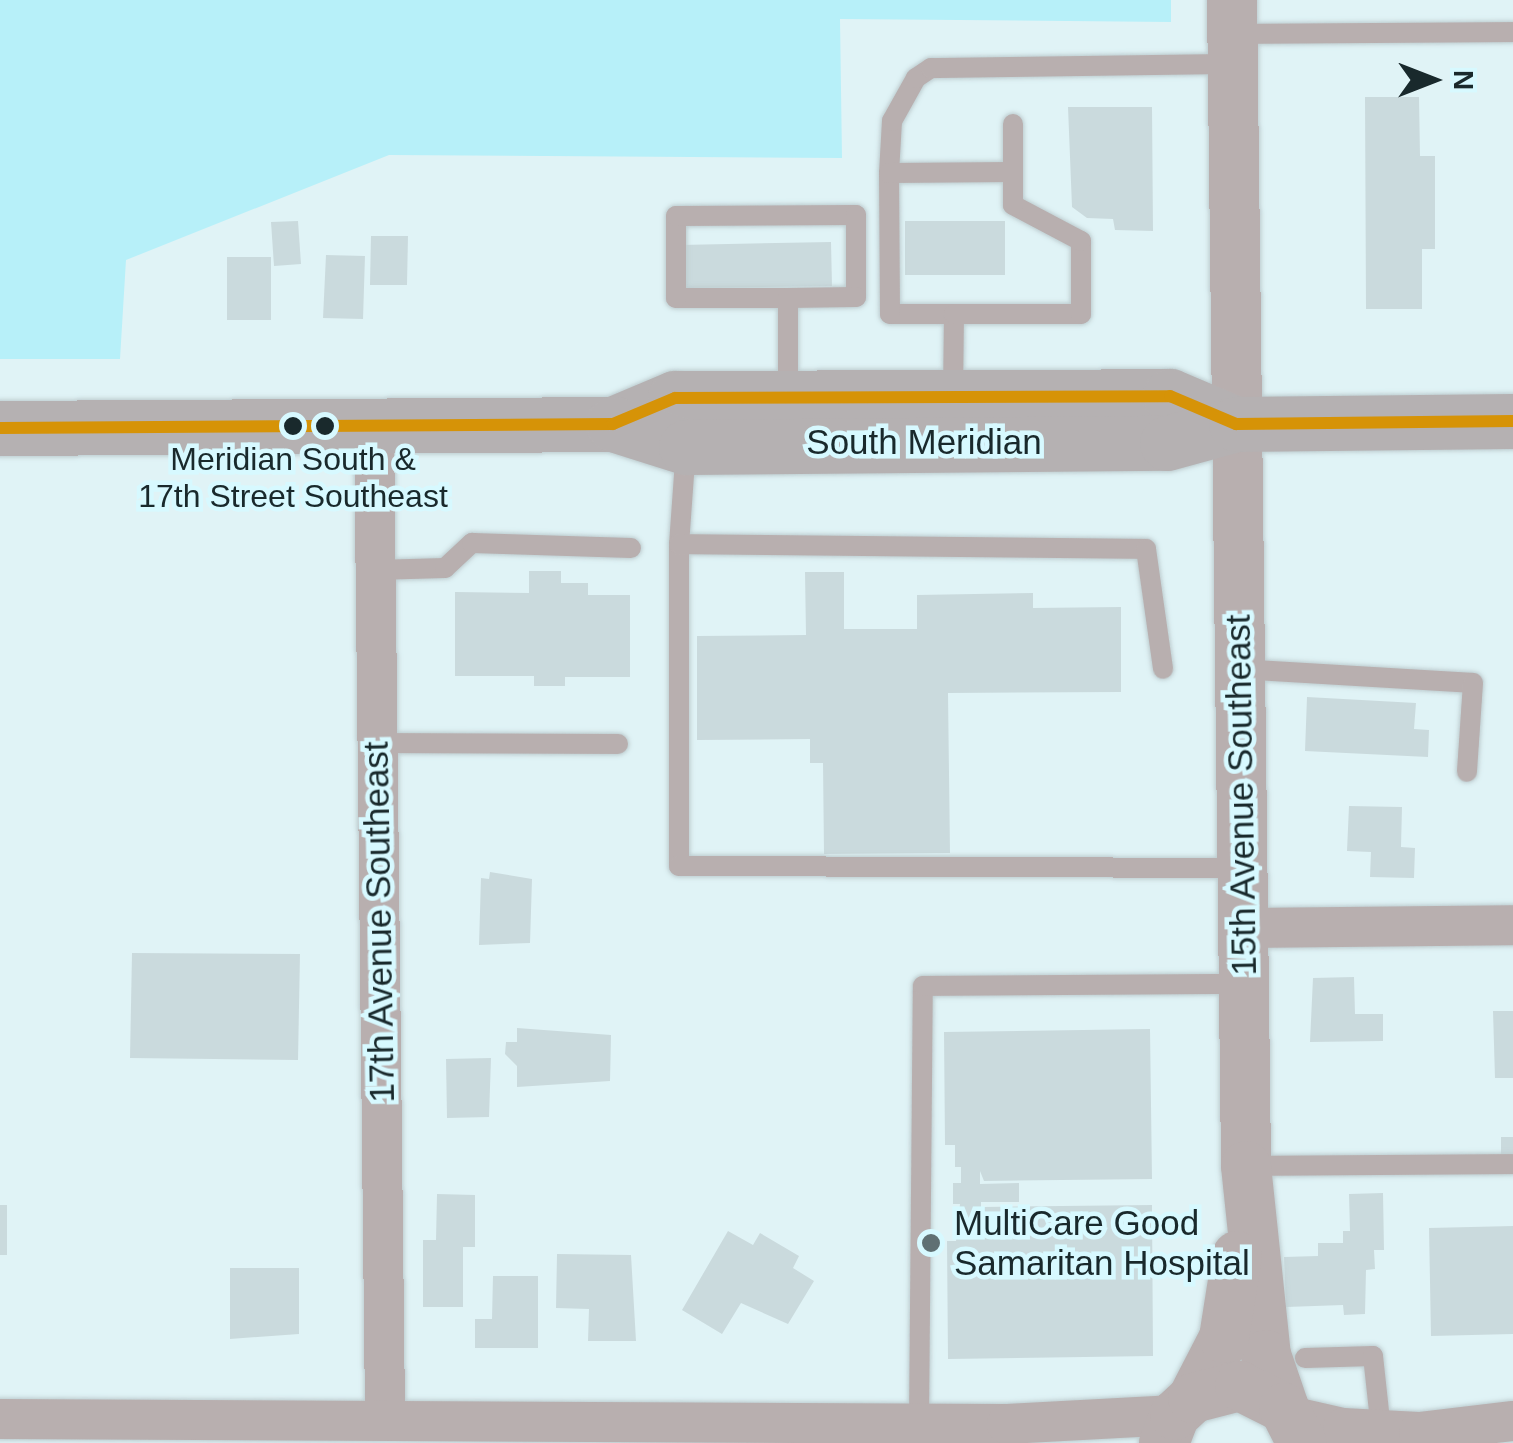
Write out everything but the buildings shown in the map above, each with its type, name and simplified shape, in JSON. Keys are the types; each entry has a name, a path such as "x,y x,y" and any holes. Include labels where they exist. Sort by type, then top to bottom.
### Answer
{"main road":[{"name":"South Meridian","path":"612,424 675,398 1170,396 1236,424"},
{"name":"South Meridian","path":"0,428 612,424 686,447 1167,442 1236,424 1513,421"}],"street":[{"name":"15th Avenue Southeast","path":"1232,33 1246,1166 1266,1354 1292,1422"},
{"name":"17th Avenue Southeast","path":"374,427 385,1430"},
{"path":"1242,928 1513,925"},
{"name":"15th Avenue Southeast","path":"1177,1419 1212,1368 1233,1300 1246,1166"},
{"path":"0,1419 56,1431 902,1430 1177,1419 1240,1386 1292,1422 1396,1435 1513,1420"},
{"path":"1007,1424 1104,1443"}],"lane":[{"path":"1013,124 1013,205 1081,241 1081,314 890,314 892,121 916,78 932,68 1232,33 1513,32"},
{"path":"889,173 1013,172"},
{"path":"856,215 856,298 788,298 676,298 676,216 856,215"},
{"path":"788,298 788,398"},
{"path":"953,397 954,314"},
{"path":"686,447 679,544 679,866 1242,868"},
{"path":"375,570 445,568 472,544 631,548"},
{"path":"679,544 1146,549 1163,669"},
{"path":"1240,669 1473,683 1468,772"},
{"path":"377,743 618,744"},
{"path":"902,1430 923,986 1243,984"},
{"path":"1246,1166 1513,1164"},
{"path":"1305,1358 1373,1356 1396,1435"}],"shaded area":[{"path":"0,0 1171,0 1171,22 840,19 842,158 389,155 126,260 120,359 0,359"}],"transit line":[{"path":"0,428 613,424 675,398 1170,396 1236,424 1513,421"}],"place":[{"name":"Meridian South & 17th Street Southeast","path":"293,426"},
{"name":"MultiCare Good Samaritan Hospital","path":"931,1243"}]}
